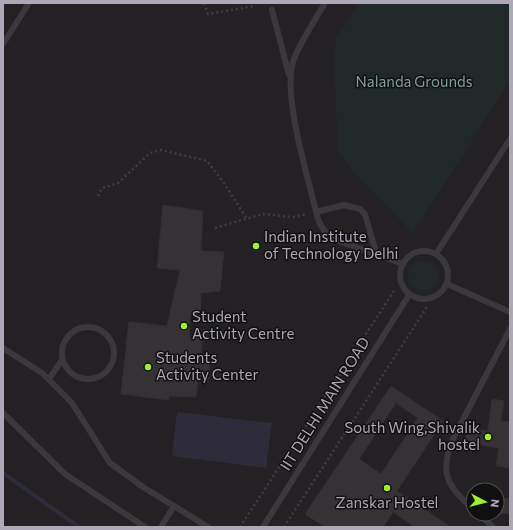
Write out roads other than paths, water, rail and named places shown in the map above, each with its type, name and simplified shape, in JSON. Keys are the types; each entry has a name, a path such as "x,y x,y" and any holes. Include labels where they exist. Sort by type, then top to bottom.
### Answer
{"lane":[{"path":"3,44 5,36 29,3"},
{"path":"289,76 294,59 324,3"},
{"path":"272,10 289,76 293,110 316,212 322,228 333,239 403,264"},
{"path":"436,254 510,139"},
{"path":"316,212 344,205 360,209 364,214 378,256"},
{"path":"427,251 436,254 447,267 447,284 442,292 432,298 423,300 409,295 402,286 400,280 403,264 409,256 417,252 427,251"},
{"path":"447,284 510,312"},
{"name":"IIT DELHI MAIN ROAD","path":"263,527 409,295"},
{"path":"49,379 62,360 63,344 74,331 90,327 102,331 111,340 114,348 112,365 106,373 90,380 81,379 72,375 62,360"},
{"path":"465,501 455,492 450,483 446,470 447,455 510,329"},
{"path":"3,348 49,379 72,403 110,463 143,487 208,527"},
{"path":"3,413 65,474 145,527"},
{"path":"161,527 174,506"}],"waterway":[{"path":"3,473 79,527"}],"place":[{"name":"Indian Institute of Technology Delhi","path":"256,246"},
{"name":"Student Activity Centre","path":"184,326"},
{"name":"Students Activity Center","path":"148,367"},
{"name":"South Wing,Shivalik hostel","path":"488,437"},
{"name":"Zanskar Hostel","path":"387,488"}],"park label":[{"name":"Nalanda Grounds","path":"414,82"}]}
